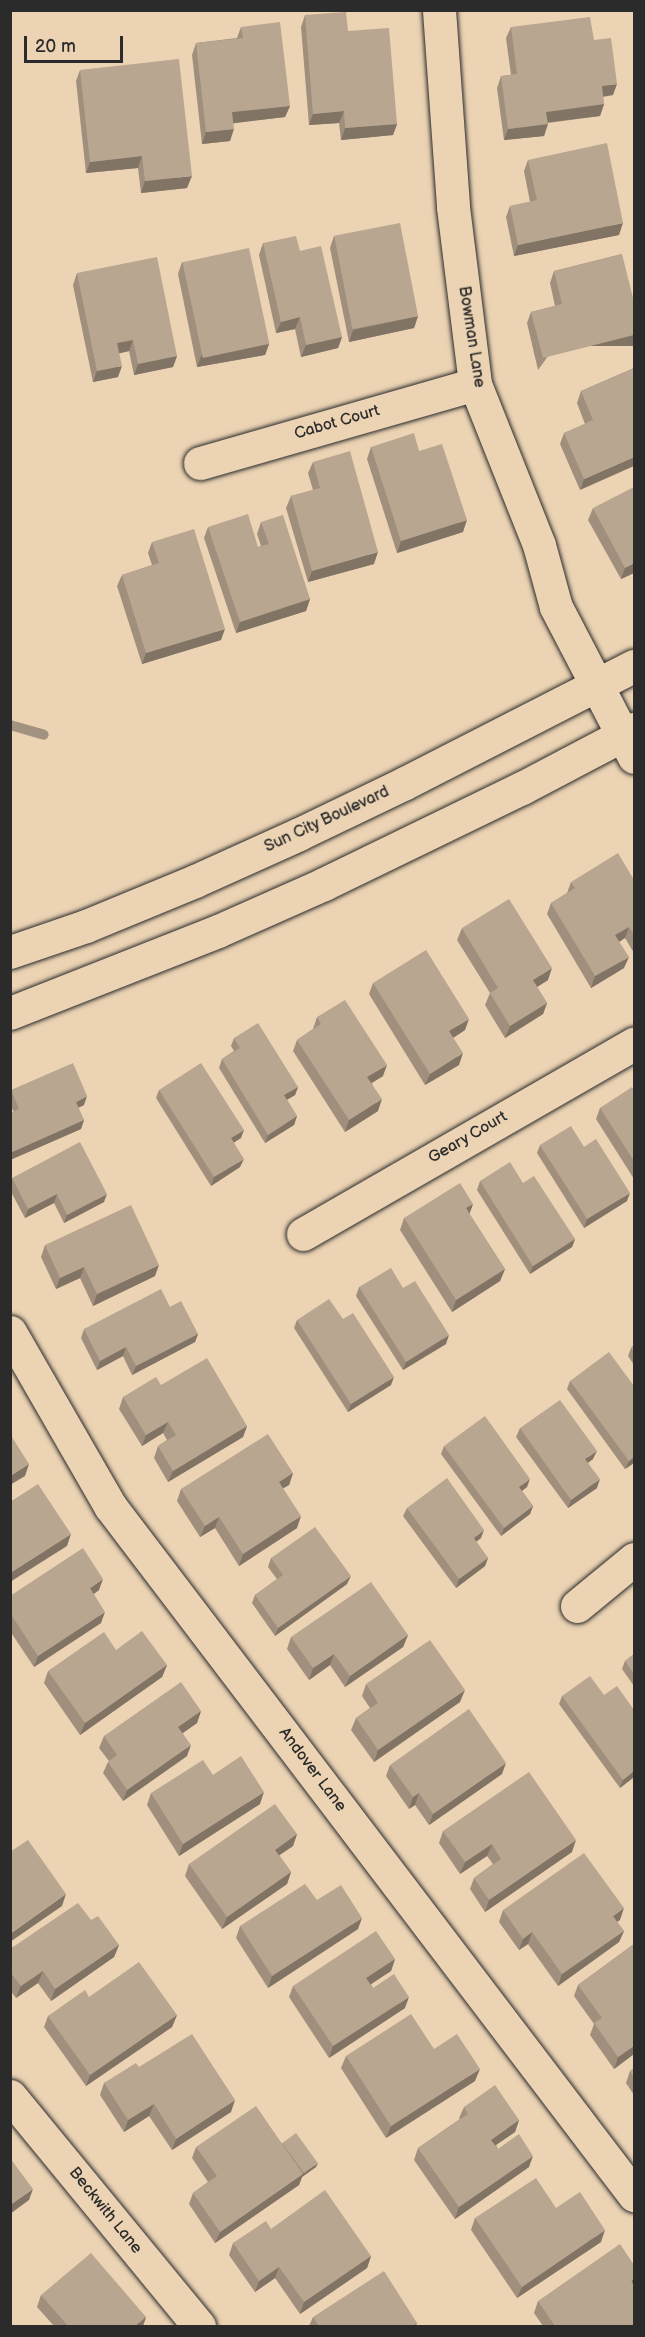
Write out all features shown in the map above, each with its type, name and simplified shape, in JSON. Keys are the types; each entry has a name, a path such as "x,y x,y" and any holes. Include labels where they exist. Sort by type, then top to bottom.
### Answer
{"street":[{"name":"Bowman Lane","path":"439,10 453,207 475,384 539,545 556,607 620,723"},
{"name":"Cabot Court","path":"200,463 475,384"},
{"name":"Sun City Boulevard","path":"10,1013 218,931 324,884 522,788 620,723 634,666"},
{"name":"Sun City Boulevard","path":"10,952 96,921 257,853 405,783 620,723"},
{"name":"Geary Court","path":"303,1234 634,1044"},
{"name":"Andover Lane","path":"10,1332 110,1506 634,2195"},
{"path":"577,1606 634,1559"},
{"name":"Beckwith Lane","path":"10,2096 199,2326"}],"building":[{"path":"346,12 348,31 389,28 397,124 345,128 344,111 313,114 305,15"},
{"path":"590,17 594,40 611,38 617,84 602,86 604,104 546,112 548,124 508,129 501,76 517,74 511,27"},
{"path":"280,22 290,106 232,112 234,129 206,132 196,43 243,38 241,27"},
{"path":"179,59 192,176 145,181 142,156 90,162 80,70"},
{"path":"607,143 623,223 518,245 510,206 537,200 528,160"},
{"path":"400,223 418,316 352,329 334,236"},
{"path":"296,236 300,251 321,246 342,337 306,345 300,317 281,322 263,243"},
{"path":"249,248 269,344 203,358 182,262"},
{"path":"622,254 634,302 634,335 543,358 531,312 562,304 554,271"},
{"path":"157,257 177,356 138,364 133,340 117,343 122,366 97,371 77,273"},
{"path":"634,368 634,457 584,479 564,433 593,420 581,391"},
{"path":"414,433 419,451 442,444 467,520 401,541 371,447"},
{"path":"350,451 378,552 312,571 291,496 320,488 313,462"},
{"path":"634,487 634,563 625,568 593,508"},
{"path":"248,514 258,547 269,544 261,522 283,515 310,599 240,622 208,527"},
{"path":"194,529 225,629 146,653 122,575 159,563 152,542"},
{"path":"618,853 634,880 634,935 629,927 615,935 629,957 595,976 551,903 575,888 571,882"},
{"path":"509,899 552,968 533,980 547,1003 510,1026 490,993 498,988 462,928"},
{"path":"426,950 469,1019 449,1031 463,1053 430,1074 373,983"},
{"path":"345,1000 387,1065 367,1077 382,1099 349,1120 297,1040 321,1024 317,1017"},
{"path":"258,1023 298,1087 284,1095 297,1116 268,1135 222,1059 240,1048 234,1038"},
{"path":"73,1063 87,1096 76,1102 84,1120 10,1153 10,1113 19,1109 11,1090"},
{"path":"201,1063 244,1130 231,1138 244,1159 214,1177 159,1090"},
{"path":"632,1087 634,1090 634,1161 600,1108"},
{"path":"571,1126 584,1147 596,1139 630,1193 587,1219 540,1145"},
{"path":"80,1142 107,1194 67,1215 57,1194 28,1209 12,1178"},
{"path":"510,1162 523,1183 534,1176 575,1239 533,1266 480,1181"},
{"path":"460,1183 473,1204 466,1208 505,1269 456,1300 404,1218"},
{"path":"131,1205 159,1265 97,1294 84,1267 60,1278 45,1245"},
{"path":"391,1268 403,1288 415,1281 449,1335 406,1362 359,1287"},
{"path":"161,1289 170,1307 181,1301 198,1334 136,1366 126,1347 100,1361 84,1329"},
{"path":"329,1299 343,1319 353,1313 394,1377 351,1404 297,1320"},
{"path":"609,1352 634,1386 634,1457 629,1461 570,1381"},
{"path":"207,1358 247,1426 173,1471 158,1446 176,1435 168,1422 146,1435 123,1397 156,1377 161,1385"},
{"path":"560,1400 597,1451 585,1459 600,1479 571,1500 520,1428"},
{"path":"485,1416 530,1479 519,1487 533,1506 504,1528 444,1446"},
{"path":"10,1434 29,1464 10,1476"},
{"path":"268,1434 293,1473 279,1482 301,1516 243,1554 219,1517 205,1526 181,1489"},
{"path":"447,1478 484,1530 474,1538 488,1558 459,1579 407,1508"},
{"path":"38,1484 71,1534 10,1573 10,1502"},
{"path":"315,1527 351,1576 278,1628 255,1595 283,1575 271,1558"},
{"path":"83,1548 103,1579 90,1588 105,1612 38,1656 10,1613 10,1596"},
{"path":"371,1582 408,1635 350,1676 334,1654 313,1668 291,1637"},
{"path":"142,1631 167,1665 85,1723 48,1671 104,1632 116,1650"},
{"path":"430,1640 465,1690 378,1750 356,1718 378,1703 366,1684"},
{"path":"634,1654 634,1674 625,1661"},
{"path":"590,1676 604,1695 617,1686 634,1710 634,1771 623,1780 562,1696"},
{"path":"181,1682 201,1711 178,1727 191,1745 127,1790 108,1762 117,1755 104,1736"},
{"path":"469,1709 506,1763 433,1814 419,1793 413,1797 390,1765"},
{"path":"241,1756 264,1792 183,1844 151,1793 203,1760 213,1775"},
{"path":"529,1772 576,1840 489,1900 474,1878 501,1859 492,1844 465,1862 443,1831"},
{"path":"275,1804 297,1834 275,1850 291,1872 227,1917 189,1864"},
{"path":"28,1840 66,1894 10,1934 10,1852"},
{"path":"584,1853 624,1908 613,1916 624,1931 562,1974 532,1932 523,1939 503,1910"},
{"path":"305,1884 317,1900 341,1885 362,1918 272,1976 240,1926"},
{"path":"78,1903 91,1920 98,1916 119,1945 55,1989 43,1971 21,1986 10,1972 10,1949"},
{"path":"376,1931 395,1959 366,1978 373,1988 394,1974 409,1997 333,2046 293,1986"},
{"path":"634,1944 634,2046 618,2057 594,2023 602,2018 578,1985"},
{"path":"139,1962 177,2015 90,2075 48,2016 85,1990 89,1997"},
{"path":"411,2014 434,2049 457,2034 480,2069 391,2126 346,2056"},
{"path":"192,2034 235,2100 176,2139 154,2104 128,2120 104,2083 136,2063 139,2067"},
{"path":"495,2085 519,2120 491,2140 498,2149 519,2134 533,2156 459,2207 418,2148 468,2114 464,2107"},
{"path":"256,2106 303,2174 220,2232 193,2193 217,2176 196,2147"},
{"path":"296,2133 318,2163 304,2173 282,2143"},
{"path":"10,2158 33,2189 10,2205"},
{"path":"536,2178 556,2208 580,2192 605,2230 522,2287 475,2218"},
{"path":"325,2190 371,2256 304,2302 279,2267 259,2281 233,2243 266,2221 271,2229"},
{"path":"620,2244 634,2265 634,2278 631,2281 634,2287 634,2326 555,2326 538,2301"},
{"path":"91,2253 146,2317 135,2326 68,2326 41,2295"},
{"path":"384,2271 417,2323 414,2326 319,2326 313,2317"}],"waterway":[{"path":"10,725 44,735"}]}
